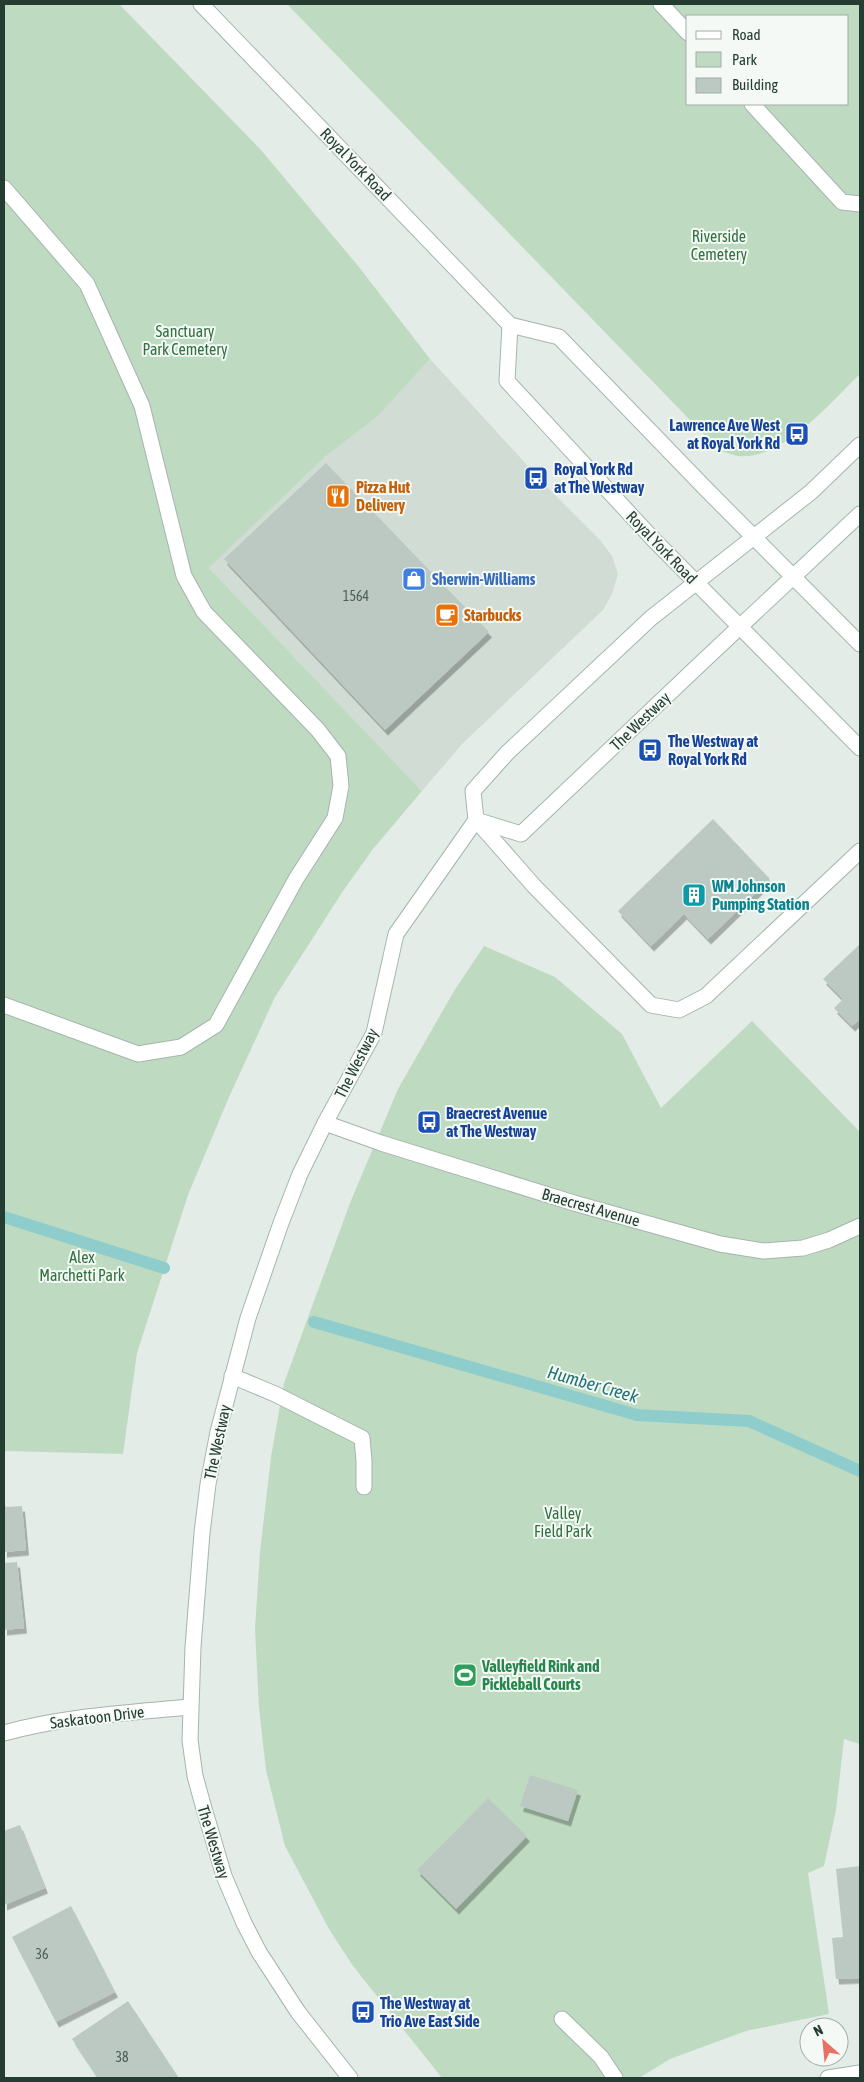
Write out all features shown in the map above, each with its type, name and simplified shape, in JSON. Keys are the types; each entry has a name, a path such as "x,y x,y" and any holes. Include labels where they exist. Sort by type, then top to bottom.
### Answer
{"main road":[{"name":"Royal York Road","path":"202,4 510,325 508,381 652,538 860,748"},
{"path":"661,4 686,31"},
{"path":"753,105 842,202 860,204"},
{"path":"4,188 87,284 142,406 184,576 204,612 318,730 338,756 341,786 335,818 296,879 216,1025 181,1047 138,1054 4,1005"},
{"path":"510,325 559,337 860,644"},
{"path":"860,446 811,492 651,618 507,753 473,791 476,820 534,886 651,1005 679,1010 706,996 860,851"},
{"name":"The Westway","path":"350,2078 318,2038 274,1977 233,1900 224,1876 195,1776 190,1740 197,1580 208,1484 218,1432 232,1376 264,1267 300,1174 325,1123 374,1033 396,934 476,820 521,834 860,514"},
{"name":"Braecrest Avenue","path":"325,1123 381,1143 564,1200 720,1244 764,1251 803,1248 829,1240 860,1226"},
{"path":"232,1376 275,1394 362,1438 364,1487"},
{"name":"Saskatoon Drive","path":"4,1733 32,1725 99,1715 190,1707"},
{"path":"562,2019 601,2057 615,2078"},
{"path":"828,2078 860,2073"}],"shaded area":[{"path":"430,359 548,488 600,540 612,556 618,574 612,594 603,610 462,744 422,791 209,568 326,456 377,417"}],"green space":[{"name":"Sanctuary Park Cemetery","path":"4,4 119,4 261,150 359,267 430,359 377,417 326,456 209,568 422,791 373,849 343,891 275,997 229,1097 188,1195 137,1353 123,1454 4,1451"},
{"name":"Riverside Cemetery","path":"287,4 860,4 860,374 820,414 788,440 772,449 755,455 738,456 719,450"},
{"name":"Valley Field Park","path":"484,946 555,977 622,1034 661,1108 752,1021 860,1132 860,1744 844,1739 836,1810 824,1866 808,1873 829,2014 814,2017 799,2017 799,2020 746,2031 670,2059 639,2078 442,2078 353,1966 329,1929 285,1846 266,1770 259,1708 255,1629 260,1552 271,1457 284,1383 350,1203 398,1089 454,991"}],"building":[{"path":"326,463 489,632 385,730 224,559"},
{"name":"WM Johnson Pumping Station","path":"713,819 770,879 708,939 684,914 651,946 618,911"},
{"path":"860,944 860,1019 852,1026 834,1008 843,999 823,979"},
{"path":"4,1503 6,1507 22,1506 26,1550 4,1552"},
{"path":"17,1562 24,1628 4,1630 4,1563"},
{"path":"530,1775 578,1790 568,1821 520,1806"},
{"path":"488,1798 527,1836 456,1909 417,1870"},
{"path":"20,1825 45,1888 4,1905 4,1831"},
{"path":"860,1866 860,1978 836,1979 832,1938 843,1937 836,1869"},
{"path":"71,1906 115,1992 56,2022 12,1937"},
{"path":"128,2001 179,2078 98,2078 72,2039"}],"waterway":[{"name":"Humber Creek","path":"4,1217 164,1268"},
{"name":"Humber Creek","path":"314,1322 637,1415 749,1421 860,1471"}],"place":[{"name":"Lawrence Ave West at Royal York Rd","path":"797,434"},
{"name":"Royal York Rd at The Westway","path":"536,478"},
{"name":"Pizza Hut Delivery","path":"338,496"},
{"name":"Sherwin-Williams","path":"414,579"},
{"name":"Starbucks","path":"447,615"},
{"name":"The Westway at Royal York Rd","path":"650,750"},
{"name":"WM Johnson Pumping Station","path":"694,895"},
{"name":"Braecrest Avenue at The Westway","path":"429,1122"},
{"name":"Valleyfield Rink and Pickleball Courts","path":"465,1675"},
{"name":"The Westway at Trio Ave East Side","path":"363,2012"}],"park label":[{"name":"Alex Marchetti Park","path":"82,1266"}]}
